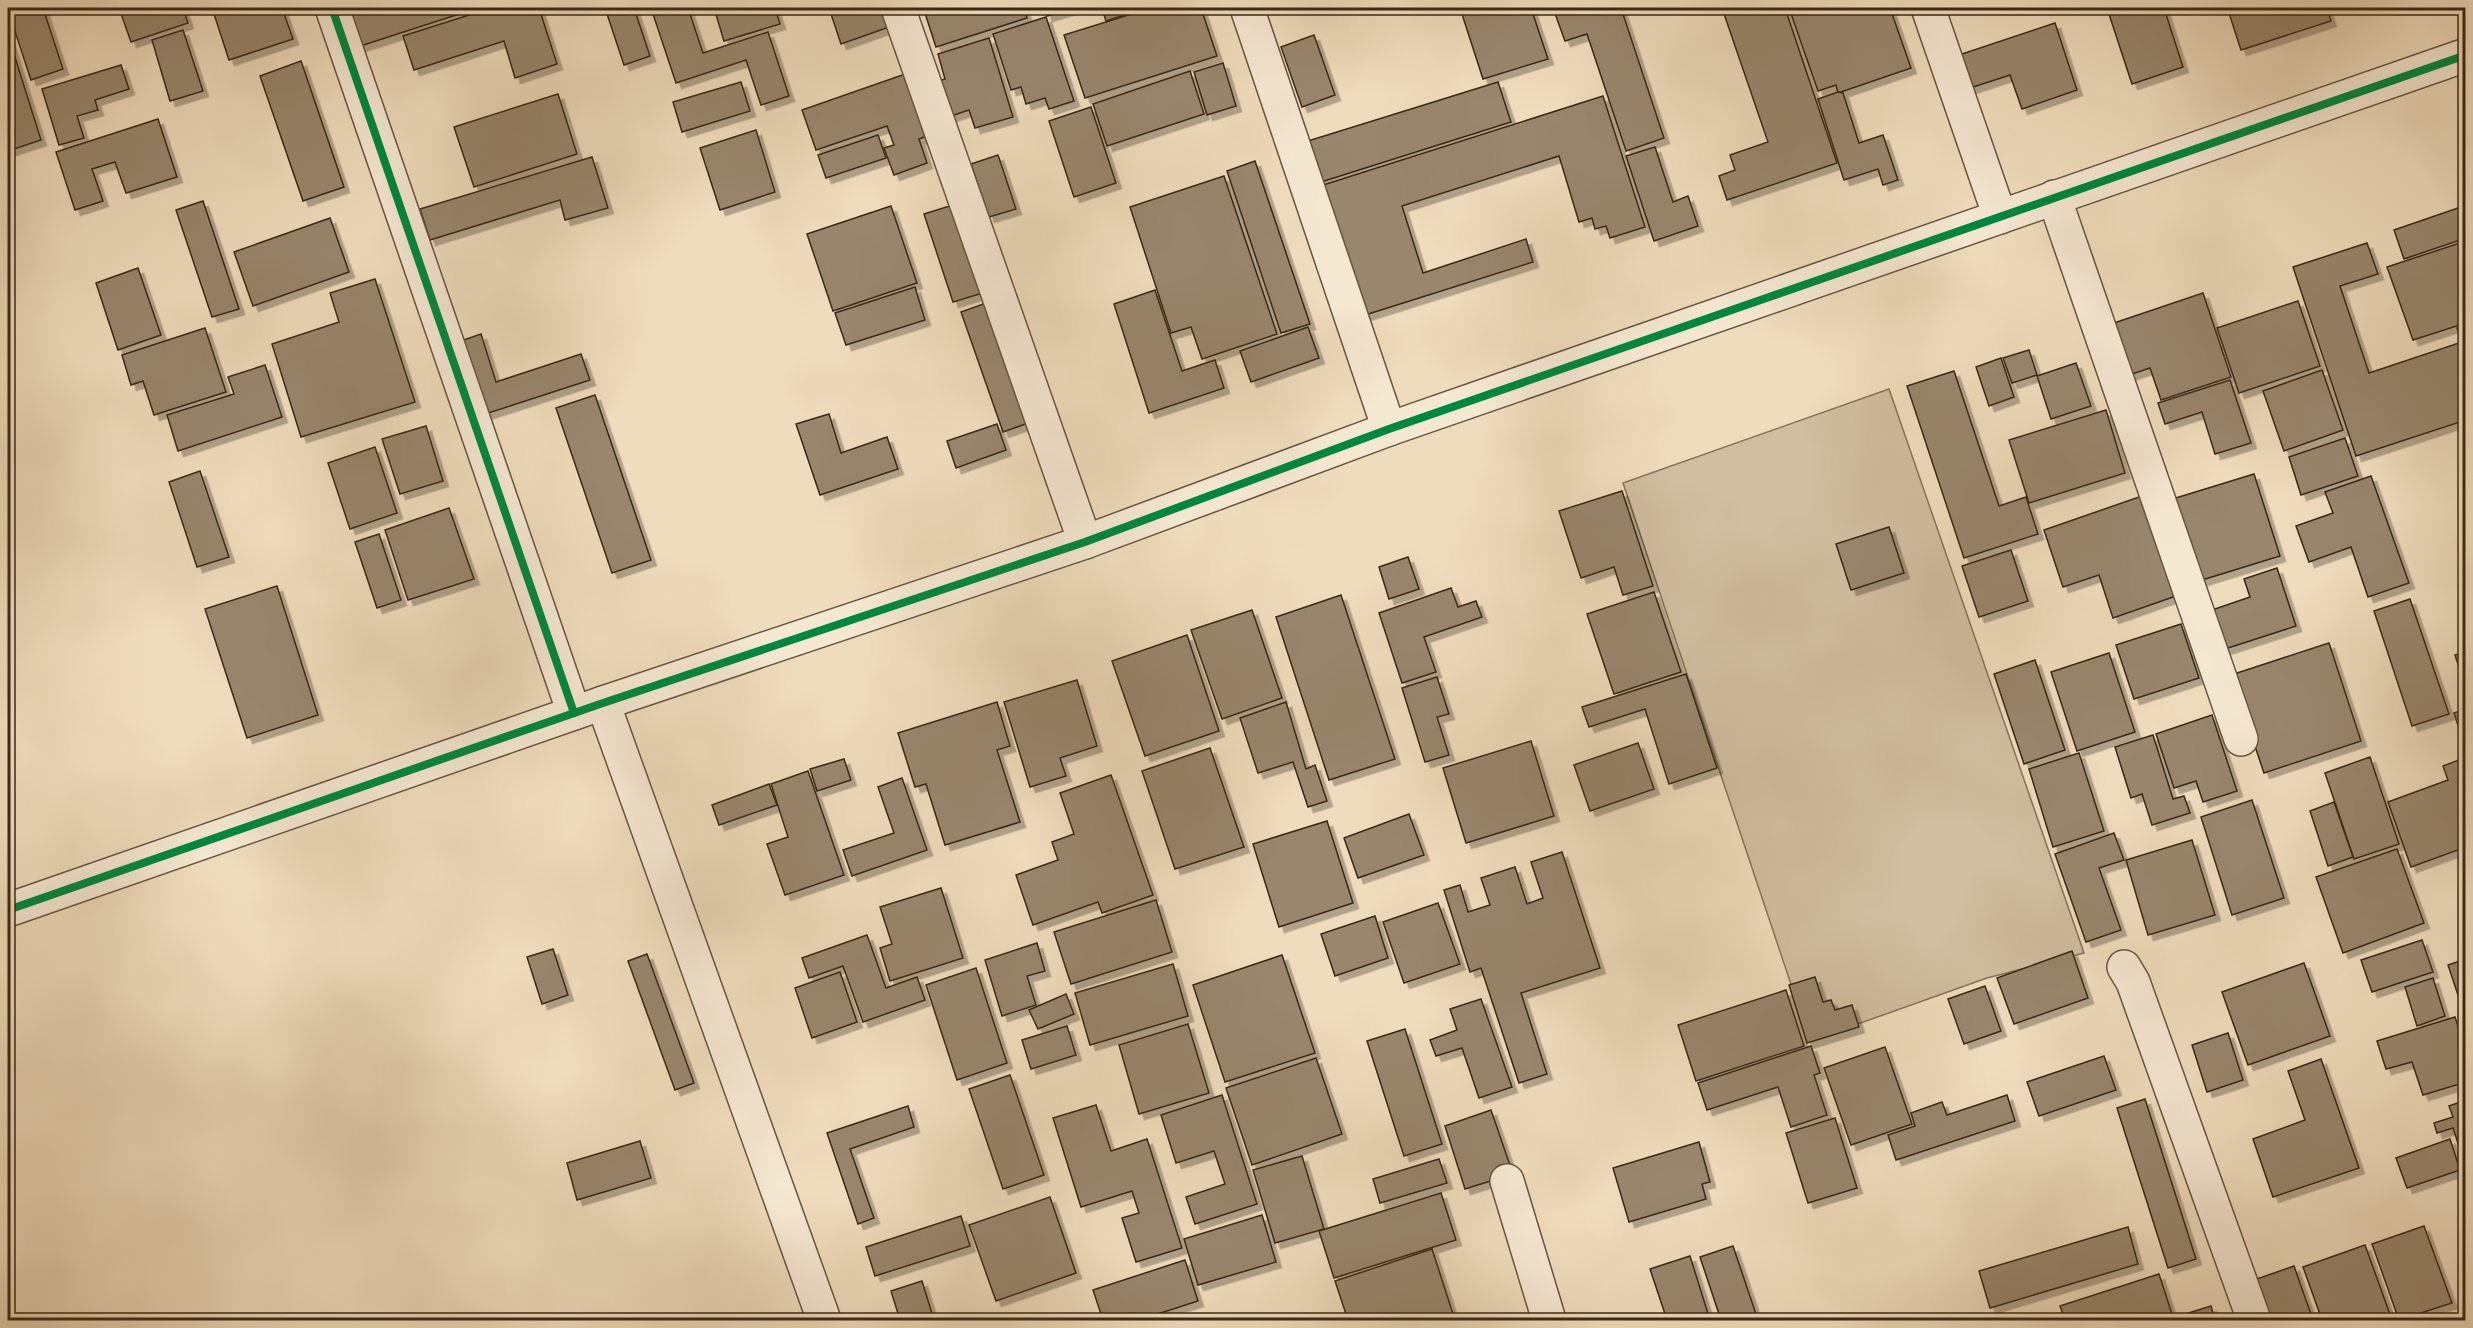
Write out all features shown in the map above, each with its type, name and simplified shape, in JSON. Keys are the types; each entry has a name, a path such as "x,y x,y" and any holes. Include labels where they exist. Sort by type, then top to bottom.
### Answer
{"street":[{"path":"332,8 588,708 824,1320"},
{"path":"898,8 1085,542"},
{"path":"1247,8 1389,429"},
{"path":"1928,8 2000,217"},
{"path":"8,910 588,708 1085,542 1389,429 2466,55"},
{"path":"2054,197 2241,739"},
{"path":"2124,967 2133,982 2253,1320"},
{"path":"1507,1181 1550,1320"}],"shaded area":[{"path":"1889,389 2084,953 1987,978 1810,1041 1623,483"}],"building":[{"path":"43,8 63,69 31,80 10,16"},
{"path":"119,8 183,8 188,23 131,42"},
{"path":"235,8 282,8 293,39 229,60 214,14"},
{"path":"341,8 478,8 354,48"},
{"path":"491,8 539,8 557,64 515,78 504,41 414,70 403,36"},
{"path":"605,8 634,8 650,56 624,65"},
{"path":"651,8 688,8 703,53 768,32 789,96 761,105 746,60 676,83"},
{"path":"714,8 775,8 780,24 724,41"},
{"path":"829,8 883,8 889,27 841,44"},
{"path":"932,8 1024,8 1027,18 936,47 924,10"},
{"path":"1044,8 1074,8 1047,16"},
{"path":"1102,8 1146,8 1106,21"},
{"path":"1151,8 1201,8 1217,56 1085,98 1064,35"},
{"path":"1460,8 1531,8 1548,59 1483,79"},
{"path":"1553,8 1621,8 1664,138 1626,151 1587,34 1565,41"},
{"path":"1722,8 1785,8 1837,163 1727,200 1719,176 1735,170 1730,155 1768,142"},
{"path":"1789,8 1890,8 1911,68 1838,93 1836,85 1818,91"},
{"path":"2107,8 2164,8 2183,67 2132,84"},
{"path":"2247,8 2327,8 2331,21 2241,50 2229,13"},
{"path":"1046,17 1074,101 1049,109 1045,98 1026,104 1021,87 1011,90 993,34"},
{"path":"2055,23 2077,90 2022,109 2010,75 1964,90 1953,57"},
{"path":"183,30 203,91 170,101 152,40"},
{"path":"8,35 41,140 8,151"},
{"path":"1314,35 1335,95 1302,107 1281,47"},
{"path":"989,38 1013,117 975,128 969,110 945,118 934,82 945,79 938,54"},
{"path":"301,61 344,187 303,201 260,76"},
{"path":"1223,63 1236,106 1207,115 1194,72"},
{"path":"121,65 129,89 95,100 98,110 77,116 84,138 59,145 42,89"},
{"path":"1190,71 1204,114 1107,146 1093,104"},
{"path":"911,72 933,134 919,139 927,163 894,175 884,148 894,145 887,126 816,150 802,110"},
{"path":"741,82 750,111 682,132 673,102"},
{"path":"1498,82 1511,122 1321,182 1308,141"},
{"path":"1838,92 1843,93 1859,143 1883,135 1898,180 1883,185 1878,169 1844,180 1818,99"},
{"path":"558,94 577,154 474,187 454,127"},
{"path":"1603,96 1645,227 1610,238 1606,226 1595,229 1592,218 1579,222 1559,156 1402,206 1423,273 1526,239 1533,262 1362,316 1320,186"},
{"path":"1091,107 1116,183 1074,197 1049,121"},
{"path":"158,119 177,177 126,193 115,162 92,169 103,201 75,210 56,152"},
{"path":"756,130 775,192 720,210 700,148"},
{"path":"878,135 886,158 826,178 818,155"},
{"path":"1655,147 1673,202 1688,196 1698,226 1654,241 1626,156"},
{"path":"998,155 1016,209 989,217 971,164"},
{"path":"592,157 608,208 565,220 560,200 430,240 420,209"},
{"path":"1255,161 1310,324 1281,333 1227,171"},
{"path":"1224,176 1277,334 1202,359 1191,327 1171,333 1130,207"},
{"path":"203,201 239,309 212,317 176,210"},
{"path":"956,204 986,292 953,302 924,214"},
{"path":"891,206 917,283 833,311 807,234"},
{"path":"2461,207 2466,220 2466,238 2404,259 2394,230"},
{"path":"330,218 349,272 253,306 234,252"},
{"path":"2466,241 2466,323 2413,340 2387,267"},
{"path":"2367,243 2378,274 2340,286 2369,373 2462,342 2457,328 2466,325 2466,420 2356,456 2293,267"},
{"path":"138,268 161,335 118,350 96,283"},
{"path":"375,279 415,402 301,437 272,344 339,322 330,293"},
{"path":"915,287 925,320 846,345 835,313"},
{"path":"1155,290 1182,371 1215,360 1224,388 1149,413 1114,304"},
{"path":"2203,293 2231,377 2161,400 2150,368 2129,375 2111,324"},
{"path":"2298,301 2320,366 2239,393 2217,328"},
{"path":"989,302 1031,422 1003,432 961,312"},
{"path":"1308,327 1319,358 1251,382 1240,351"},
{"path":"205,328 226,392 154,415 143,381 131,385 122,355"},
{"path":"481,334 496,382 581,354 590,380 482,415 458,342"},
{"path":"2029,350 2037,375 2012,383 2003,358"},
{"path":"2001,358 2014,397 1989,406 1976,367"},
{"path":"2076,363 2091,406 2051,419 2037,376"},
{"path":"265,365 282,417 178,451 167,415 234,394 228,377"},
{"path":"2322,370 2343,430 2284,451 2263,391"},
{"path":"1954,371 1999,506 2026,497 2038,534 1964,558 1907,386"},
{"path":"2230,380 2251,443 2215,454 2202,412 2165,424 2158,403"},
{"path":"595,395 651,560 612,573 556,408"},
{"path":"2106,410 2125,473 2029,503 2009,440"},
{"path":"829,414 841,453 887,437 898,469 820,495 796,424"},
{"path":"997,424 1006,450 956,468 947,441"},
{"path":"426,426 443,481 400,494 382,439"},
{"path":"2345,438 2358,476 2301,495 2289,457"},
{"path":"375,447 397,513 350,529 328,463"},
{"path":"200,471 229,557 197,567 169,482"},
{"path":"2254,474 2280,556 2202,580 2190,539 2179,543 2166,501"},
{"path":"2371,476 2409,583 2368,597 2351,547 2309,562 2296,526 2333,513 2325,492"},
{"path":"1622,491 1653,586 1623,595 1614,567 1581,578 1559,511"},
{"path":"2142,496 2176,596 2113,618 2099,575 2063,587 2044,530"},
{"path":"449,508 474,579 408,600 385,530"},
{"path":"1889,527 1904,573 1851,590 1836,544"},
{"path":"379,534 401,600 377,608 355,542"},
{"path":"2011,550 2028,601 1979,617 1962,566"},
{"path":"1408,557 1419,589 1389,599 1379,567"},
{"path":"2277,568 2296,626 2225,649 2212,610 2250,597 2244,579"},
{"path":"277,586 318,715 247,738 205,609"},
{"path":"1451,588 1458,607 1476,601 1482,617 1424,637 1436,672 1402,683 1379,613"},
{"path":"1654,592 1681,672 1614,694 1587,614"},
{"path":"1341,595 1395,759 1329,780 1276,617"},
{"path":"2410,599 2449,714 2412,726 2374,611"},
{"path":"1252,610 1282,698 1222,719 1191,630"},
{"path":"2181,624 2199,678 2134,699 2116,645"},
{"path":"1187,635 1219,731 1145,756 1112,661"},
{"path":"2329,643 2361,741 2264,773 2231,675"},
{"path":"2466,652 2466,686 2465,686 2455,655"},
{"path":"2109,653 2135,732 2077,751 2051,672"},
{"path":"2035,660 2065,750 2024,764 1994,674"},
{"path":"1686,674 1717,768 1669,784 1645,709 1589,727 1582,707"},
{"path":"1437,677 1449,714 1437,717 1449,755 1425,762 1402,688"},
{"path":"1077,680 1097,746 1060,758 1066,776 1030,787 1004,702"},
{"path":"997,702 1010,746 997,750 1020,822 945,845 926,784 915,787 898,733"},
{"path":"1286,702 1306,769 1315,765 1327,801 1308,807 1293,762 1258,773 1240,718"},
{"path":"2466,709 2466,750 2454,713"},
{"path":"2212,715 2237,791 2203,802 2196,781 2174,788 2156,734"},
{"path":"2153,735 2173,799 2184,796 2190,813 2152,825 2142,794 2131,798 2115,747"},
{"path":"1531,741 1554,816 1466,843 1443,768"},
{"path":"1638,743 1654,789 1590,811 1574,765"},
{"path":"1210,748 1244,847 1175,869 1142,771"},
{"path":"2079,753 2104,831 2053,847 2029,769"},
{"path":"2370,757 2399,844 2354,859 2325,773"},
{"path":"2464,758 2466,847 2411,867 2388,802 2448,780 2443,766"},
{"path":"844,759 851,780 817,791 810,769"},
{"path":"808,771 844,875 785,895 767,844 788,837 771,784"},
{"path":"1111,775 1153,895 1102,913 1098,902 1033,925 1016,875 1058,860 1052,842 1074,834 1060,793"},
{"path":"902,778 927,850 852,876 843,850 894,833 878,787"},
{"path":"769,784 777,805 719,825 712,805"},
{"path":"2252,800 2284,898 2232,915 2201,817"},
{"path":"2334,802 2353,857 2328,866 2310,811"},
{"path":"1409,814 1424,855 1358,878 1344,838"},
{"path":"1327,821 1353,903 1279,927 1253,844"},
{"path":"2114,833 2124,860 2099,868 2121,930 2086,942 2055,854"},
{"path":"2192,840 2215,915 2148,935 2126,860"},
{"path":"2397,849 2424,923 2343,953 2316,877"},
{"path":"1562,852 1600,968 1521,993 1547,1074 1519,1083 1481,968 1470,972 1444,890 1460,885 1468,912 1490,905 1481,878 1515,867 1527,904 1543,898 1531,862"},
{"path":"941,888 963,958 890,981 880,948 892,944 880,907"},
{"path":"1156,900 1172,952 1071,984 1054,932"},
{"path":"1438,903 1460,964 1404,983 1383,922"},
{"path":"1375,916 1388,958 1335,976 1321,934"},
{"path":"867,935 886,988 917,977 925,1000 863,1022 843,966 809,978 802,958"},
{"path":"2422,940 2433,972 2372,992 2361,960"},
{"path":"1037,943 1045,971 1027,976 1036,1005 1002,1016 985,960"},
{"path":"553,949 568,995 542,1004 527,957"},
{"path":"2072,951 2088,998 2014,1024 1997,978"},
{"path":"647,954 694,1083 675,1090 628,961"},
{"path":"1282,955 1315,1053 1225,1082 1193,985"},
{"path":"2466,959 2466,1012 2464,1013 2448,965"},
{"path":"2304,963 2330,1036 2248,1065 2222,992"},
{"path":"1173,964 1188,1016 1090,1045 1075,993"},
{"path":"976,968 1007,1063 957,1080 926,985"},
{"path":"840,972 857,1022 812,1038 795,988"},
{"path":"1815,977 1823,1002 1831,1000 1835,1010 1852,1005 1859,1027 1807,1043 1789,985"},
{"path":"2433,978 2445,1016 2417,1026 2405,987"},
{"path":"1985,986 2001,1031 1964,1044 1948,999"},
{"path":"1786,990 1804,1046 1696,1081 1678,1025"},
{"path":"1066,994 1074,1014 1038,1029 1029,1010"},
{"path":"1481,999 1512,1087 1479,1098 1462,1048 1436,1056 1430,1040 1457,1030 1450,1009"},
{"path":"2455,1017 2466,1051 2466,1082 2423,1095 2412,1062 2386,1069 2377,1041"},
{"path":"1188,1024 1209,1093 1139,1114 1119,1045"},
{"path":"1067,1026 1076,1055 1031,1069 1022,1040"},
{"path":"1405,1029 1442,1144 1404,1156 1367,1041"},
{"path":"2228,1033 2243,1080 2207,1092 2192,1045"},
{"path":"1811,1046 1820,1073 1814,1075 1827,1115 1791,1127 1778,1087 1707,1110 1698,1083"},
{"path":"1885,1047 1912,1124 1851,1145 1824,1068"},
{"path":"2104,1056 2116,1090 2039,1116 2027,1082"},
{"path":"1316,1058 1342,1134 1252,1165 1226,1088"},
{"path":"2321,1059 2359,1168 2273,1197 2253,1139 2305,1120 2288,1071"},
{"path":"1010,1075 1044,1175 1003,1189 969,1089"},
{"path":"1222,1095 1257,1204 1195,1224 1186,1197 1225,1184 1214,1151 1176,1163 1161,1115"},
{"path":"2007,1095 2015,1121 1896,1160 1888,1135 1915,1126 1911,1113 1942,1102 1947,1115"},
{"path":"2145,1099 2196,1259 2168,1268 2117,1108"},
{"path":"2466,1100 2466,1168 2453,1128 2437,1133 2434,1123 2453,1117 2449,1106"},
{"path":"1096,1105 1111,1151 1147,1139 1182,1248 1136,1262 1122,1218 1139,1213 1132,1191 1081,1207 1053,1118"},
{"path":"908,1106 914,1127 850,1149 874,1218 858,1224 827,1133"},
{"path":"1491,1110 1513,1174 1465,1189 1445,1126"},
{"path":"1835,1118 1857,1188 1808,1203 1786,1133"},
{"path":"2450,1139 2460,1170 2407,1188 2396,1158"},
{"path":"640,1141 651,1178 577,1200 567,1163"},
{"path":"1699,1142 1710,1182 1702,1184 1706,1199 1629,1222 1613,1168"},
{"path":"1302,1156 1324,1229 1275,1243 1253,1170"},
{"path":"1439,1159 1447,1183 1380,1203 1373,1179"},
{"path":"1441,1193 1456,1240 1334,1278 1319,1231"},
{"path":"1050,1197 1076,1273 996,1301 969,1225"},
{"path":"1262,1215 1276,1262 1198,1285 1184,1239"},
{"path":"961,1216 970,1246 875,1276 866,1247"},
{"path":"2424,1226 2452,1303 2399,1320 2372,1244"},
{"path":"2128,1227 2138,1264 1990,1308 1979,1271"},
{"path":"2365,1245 2392,1320 2322,1320 2303,1267"},
{"path":"1733,1246 1758,1320 1721,1320 1700,1257"},
{"path":"1432,1249 1455,1320 1348,1320 1335,1281"},
{"path":"1690,1256 1710,1320 1667,1320 1650,1269"},
{"path":"1185,1260 1198,1301 1139,1320 1103,1320 1093,1290"},
{"path":"2294,1266 2313,1320 2271,1320 2257,1279"},
{"path":"2159,1274 2172,1314 2151,1320 2065,1320 2060,1306"},
{"path":"922,1281 934,1320 900,1320 891,1291"},
{"path":"2211,1306 2215,1320 2166,1320"}],"cycle path":[{"path":"332,8 574,713"},
{"path":"8,910 603,703 1085,542 1389,429 2466,55"}]}
